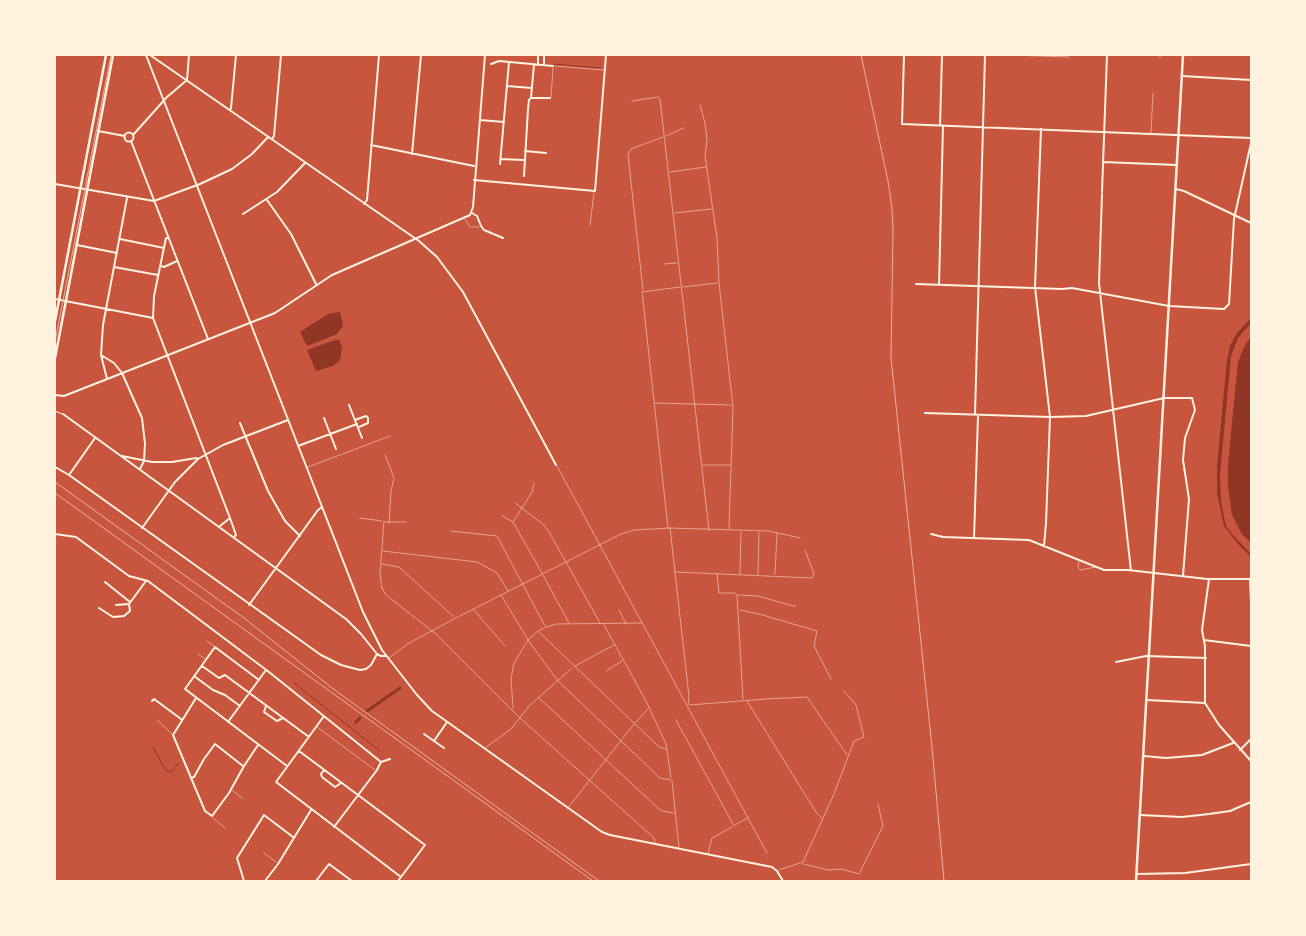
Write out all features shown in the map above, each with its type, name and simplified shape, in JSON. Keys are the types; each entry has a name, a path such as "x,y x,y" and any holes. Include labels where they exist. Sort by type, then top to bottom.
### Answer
{"main road":[{"path":"55,321 57,299 106,55"},
{"path":"55,358 113,55"},
{"path":"1136,881 1171,306 1183,55"}],"street":[{"path":"146,55 322,508 377,643 386,656 422,702 484,749 605,834 772,867 783,881"},
{"path":"150,55 416,239 437,257 460,286 556,465"},
{"path":"131,141 134,138 133,135 164,101 187,80 189,55"},
{"path":"230,110 236,55"},
{"path":"272,139 274,136 281,55"},
{"path":"364,204 367,200 379,55"},
{"path":"412,154 421,55"},
{"path":"55,395 64,396 275,313 316,284 340,271 464,219 471,213 485,55"},
{"path":"503,61 504,55"},
{"path":"524,176 529,100 531,98 538,55"},
{"path":"544,55 544,65"},
{"path":"474,180 594,191 606,55"},
{"path":"904,55 902,124 1251,138"},
{"path":"939,285 942,55"},
{"path":"974,414 985,55"},
{"path":"1107,55 1099,279 1131,571"},
{"path":"491,64 503,61 553,66"},
{"path":"500,164 509,62"},
{"path":"1182,76 1251,80"},
{"path":"507,86 532,88"},
{"path":"531,98 550,98"},
{"path":"480,120 504,122"},
{"path":"1041,129 1035,287 1050,417 1044,546"},
{"path":"98,131 125,136 128,133 133,135"},
{"path":"125,136 127,141 131,141 208,339"},
{"path":"55,184 154,202 196,186 236,166 252,154 268,137"},
{"path":"916,284 1072,288 1171,306 1221,310 1229,304 1234,215 1251,143"},
{"path":"371,145 476,166"},
{"path":"525,151 546,153"},
{"path":"501,158 524,160"},
{"path":"1103,162 1177,165"},
{"path":"244,214 267,200 288,182 305,163"},
{"path":"1176,189 1251,223"},
{"path":"107,379 101,355 103,325 127,198"},
{"path":"267,200 291,234 316,284"},
{"path":"471,213 477,216 484,230 503,238"},
{"path":"168,238 166,238 158,275 152,318 230,518 236,535 234,538"},
{"path":"119,239 164,248"},
{"path":"76,245 116,252"},
{"path":"161,266 164,267 177,261"},
{"path":"114,267 158,275"},
{"path":"57,299 152,318"},
{"path":"101,355 114,363 122,373 142,418 146,444 144,461 140,469"},
{"path":"925,413 1050,417 1086,416 1164,398 1192,398 1194,410 1185,438 1183,460 1189,499 1183,576"},
{"path":"349,405 362,438"},
{"path":"55,411 63,414 346,618 377,654 386,656"},
{"path":"974,538 978,415"},
{"path":"298,446 357,425 368,423 369,420 366,416 355,420"},
{"path":"324,418 336,450"},
{"path":"142,528 178,478 198,459 223,445 288,420"},
{"path":"240,422 262,479 273,501 285,521 300,536"},
{"path":"69,475 96,438"},
{"path":"122,456 144,461 172,462 198,459"},
{"path":"55,467 327,658 358,670 373,666 377,654"},
{"path":"250,605 318,510 322,508"},
{"path":"220,527 230,518"},
{"path":"55,534 76,537 129,576 146,581 266,670 381,762"},
{"path":"931,534 943,537 1029,540 1104,570 1210,579 1250,579 1251,602"},
{"path":"1210,579 1202,630 1206,658 1205,703 1233,743 1251,761"},
{"path":"99,608 111,616 123,617 129,612 130,603 146,581"},
{"path":"104,582 130,603"},
{"path":"116,606 130,603"},
{"path":"1204,640 1251,646"},
{"path":"259,680 215,648 185,689 287,766"},
{"path":"1116,662 1149,656 1206,658"},
{"path":"202,666 219,678 225,675 309,737"},
{"path":"228,722 266,670"},
{"path":"194,676 240,706"},
{"path":"196,698 172,734 205,811 212,816 231,790 258,745"},
{"path":"152,701 154,699 181,720"},
{"path":"1147,700 1205,703"},
{"path":"266,705 264,712 277,721 283,718"},
{"path":"324,716 276,782 401,877"},
{"path":"434,741 447,722"},
{"path":"424,734 444,748"},
{"path":"1240,750 1251,740"},
{"path":"1143,756 1166,758 1202,755 1233,743"},
{"path":"191,778 194,777 215,744 244,766"},
{"path":"299,751 425,845 398,881"},
{"path":"334,827 381,762 390,759"},
{"path":"324,770 321,774 322,777 335,787 341,783"},
{"path":"1140,815 1182,817 1209,814 1230,811 1251,802"},
{"path":"264,881 278,864 311,809"},
{"path":"244,881 236,858 264,815 294,837"},
{"path":"316,881 329,864 352,881"},
{"path":"1137,874 1185,873 1251,864"}],"lane":[{"path":"1008,55 1069,56"},
{"path":"550,98 553,66 605,70"},
{"path":"1151,133 1153,93"},
{"path":"632,101 659,98 709,530"},
{"path":"700,105 707,140 705,156 717,238 719,283 731,405 733,407 729,530"},
{"path":"668,528 628,152 684,128"},
{"path":"668,172 707,167"},
{"path":"590,225 594,191"},
{"path":"673,214 713,209"},
{"path":"464,219 470,227 481,226"},
{"path":"664,264 679,262"},
{"path":"642,292 719,283"},
{"path":"654,403 731,405"},
{"path":"307,468 390,436"},
{"path":"385,455 394,478 391,491 389,523"},
{"path":"556,465 767,853"},
{"path":"702,465 731,465"},
{"path":"513,522 532,492 534,483"},
{"path":"515,503 548,530 600,624"},
{"path":"502,516 513,522 570,624"},
{"path":"360,518 375,518 389,523 406,522"},
{"path":"384,521 381,551 381,583 383,591 432,631 520,718 654,838 655,844"},
{"path":"670,528 689,697 687,705"},
{"path":"389,659 409,643 454,619 634,530 670,528 759,531 800,538"},
{"path":"451,531 497,536 546,626"},
{"path":"740,575 741,531"},
{"path":"758,575 759,531"},
{"path":"775,576 777,533"},
{"path":"674,572 812,578 814,574 805,550"},
{"path":"381,551 477,562 497,573 508,591"},
{"path":"1080,561 1078,565 1080,570 1096,567"},
{"path":"381,564 398,567 434,598 454,619"},
{"path":"717,573 719,593 758,596 796,606"},
{"path":"501,595 528,640 558,681 660,778 671,780"},
{"path":"737,595 743,700"},
{"path":"473,609 506,646"},
{"path":"619,610 627,624"},
{"path":"738,610 759,614 817,631 814,646 831,679"},
{"path":"513,710 511,693 513,667 516,658 528,640 538,631 546,626 556,624 604,625 642,623"},
{"path":"604,625 650,709 668,749 679,849"},
{"path":"538,631 659,747 668,749"},
{"path":"207,641 215,648"},
{"path":"484,749 511,729 538,697 574,667 614,645"},
{"path":"198,654 206,660"},
{"path":"606,671 623,660"},
{"path":"802,864 854,741 864,736 854,701 844,691"},
{"path":"538,697 660,810 676,813"},
{"path":"687,705 804,697 809,699 848,755"},
{"path":"747,700 816,812 823,818"},
{"path":"568,809 634,724 650,709"},
{"path":"157,720 172,734"},
{"path":"676,720 707,780 734,826"},
{"path":"317,727 376,771"},
{"path":"231,790 244,799"},
{"path":"777,871 785,866 802,864 818,869 841,868 859,874 883,826 878,804"},
{"path":"212,816 225,828"},
{"path":"708,855 712,838 749,818"},
{"path":"264,853 278,864"}],"shaded area":[{"path":"340,312 343,326 337,334 307,346 300,332 328,314"},
{"path":"1251,318 1251,323 1238,338 1231,356 1220,474 1221,501 1226,526 1251,554 1251,557 1224,526 1217,493 1217,466 1230,346 1237,333"},
{"path":"1251,336 1251,543 1242,534 1232,515 1228,486 1228,464 1238,362"},
{"path":"339,340 342,347 340,360 333,366 316,371 307,350"}],"waterway":[{"path":"553,64 601,68"},
{"path":"294,683 380,751"},
{"path":"367,711 400,688"},
{"path":"356,722 360,718"},
{"path":"153,747 166,771 171,772 179,763"}],"tram line":[{"path":"55,342 111,55"},
{"path":"55,482 244,618 332,688 599,881"}],"railway":[{"path":"861,55 892,208 891,358 932,747 944,881"},
{"path":"55,493 593,881"}]}
